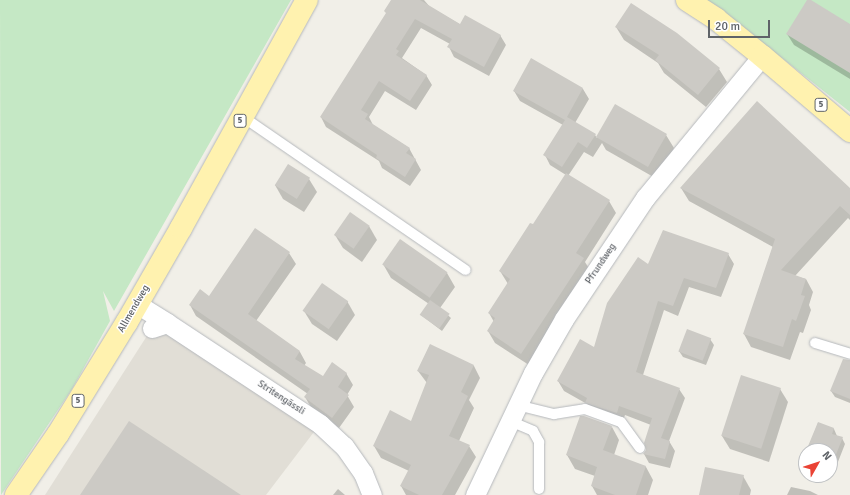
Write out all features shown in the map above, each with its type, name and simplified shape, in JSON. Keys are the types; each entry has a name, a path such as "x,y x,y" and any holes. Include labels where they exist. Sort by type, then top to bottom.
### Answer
{"main road":[{"name":"Allmendweg","path":"16,495 58,434 137,304 307,0"},
{"name":"5","path":"687,0 716,19 850,131"}],"street":[{"name":"Pfrundweg","path":"475,495 514,413 564,319 645,198 762,56"},
{"name":"Stritengässli","path":"137,304 159,326 320,424 344,446 363,473 372,495"}],"lane":[{"path":"242,117 277,139 466,270"},
{"path":"815,343 850,354"},
{"path":"514,413 554,414 584,409 622,422 640,448"},
{"path":"514,413 533,431 539,442 540,489"}],"shaded area":[{"path":"167,323 320,424 266,495 45,495 152,328"}],"green space":[{"path":"0,0 291,0 114,311 103,291 110,321 72,389 1,495"},
{"path":"702,0 850,0 850,112 782,58"}],"building":[{"path":"391,0 420,0 460,24 465,15 501,35 484,67 447,47 452,39 415,19 396,49 399,51 396,55 427,75 410,101 379,81 361,110 368,114 365,119 410,148 406,153 416,159 405,177 376,158 377,155 320,117 386,13 384,11"},
{"path":"807,0 811,0 850,24 850,73 786,34"},
{"path":"631,3 677,33 720,68 698,95 655,60 659,55 615,27"},
{"path":"531,58 583,88 567,117 596,134 587,148 578,142 562,167 543,155 565,120 513,91"},
{"path":"757,101 850,188 850,215 840,206 781,270 806,279 801,295 805,296 796,321 792,319 783,347 743,334 775,239 680,188"},
{"path":"615,104 667,134 648,167 596,137"},
{"path":"288,164 310,178 297,199 275,185"},
{"path":"566,173 610,200 576,253 584,258 521,354 487,331 495,318 488,313 510,279 499,271 530,223 533,224"},
{"path":"350,212 370,226 354,249 334,235"},
{"path":"255,228 290,252 248,314 300,351 295,359 323,376 332,362 347,373 338,387 349,395 332,418 304,397 310,389 189,305 200,289 209,296"},
{"path":"663,230 729,253 716,288 684,278 673,306 658,301 636,372 680,388 661,438 670,441 665,459 643,454 646,450 644,443 652,418 619,406 617,413 585,403 587,398 557,381 580,339 594,347 607,303 638,257 648,264"},
{"path":"400,239 448,272 430,298 382,264"},
{"path":"322,283 348,301 329,329 302,311"},
{"path":"430,300 450,314 439,329 420,315"},
{"path":"687,329 711,338 703,361 678,351"},
{"path":"430,344 474,365 461,392 468,396 449,436 470,445 442,495 419,495 400,486 411,465 373,446 390,410 411,421 429,375 417,371"},
{"path":"843,359 850,360 850,399 830,391"},
{"path":"741,375 781,388 761,449 721,436"},
{"path":"580,416 612,426 603,450 646,466 636,495 615,495 591,486 597,467 566,455"},
{"path":"129,421 241,495 80,495"},
{"path":"818,422 834,428 832,434 843,437 838,450 838,443 809,443"},
{"path":"705,467 744,475 739,495 699,495"}]}
